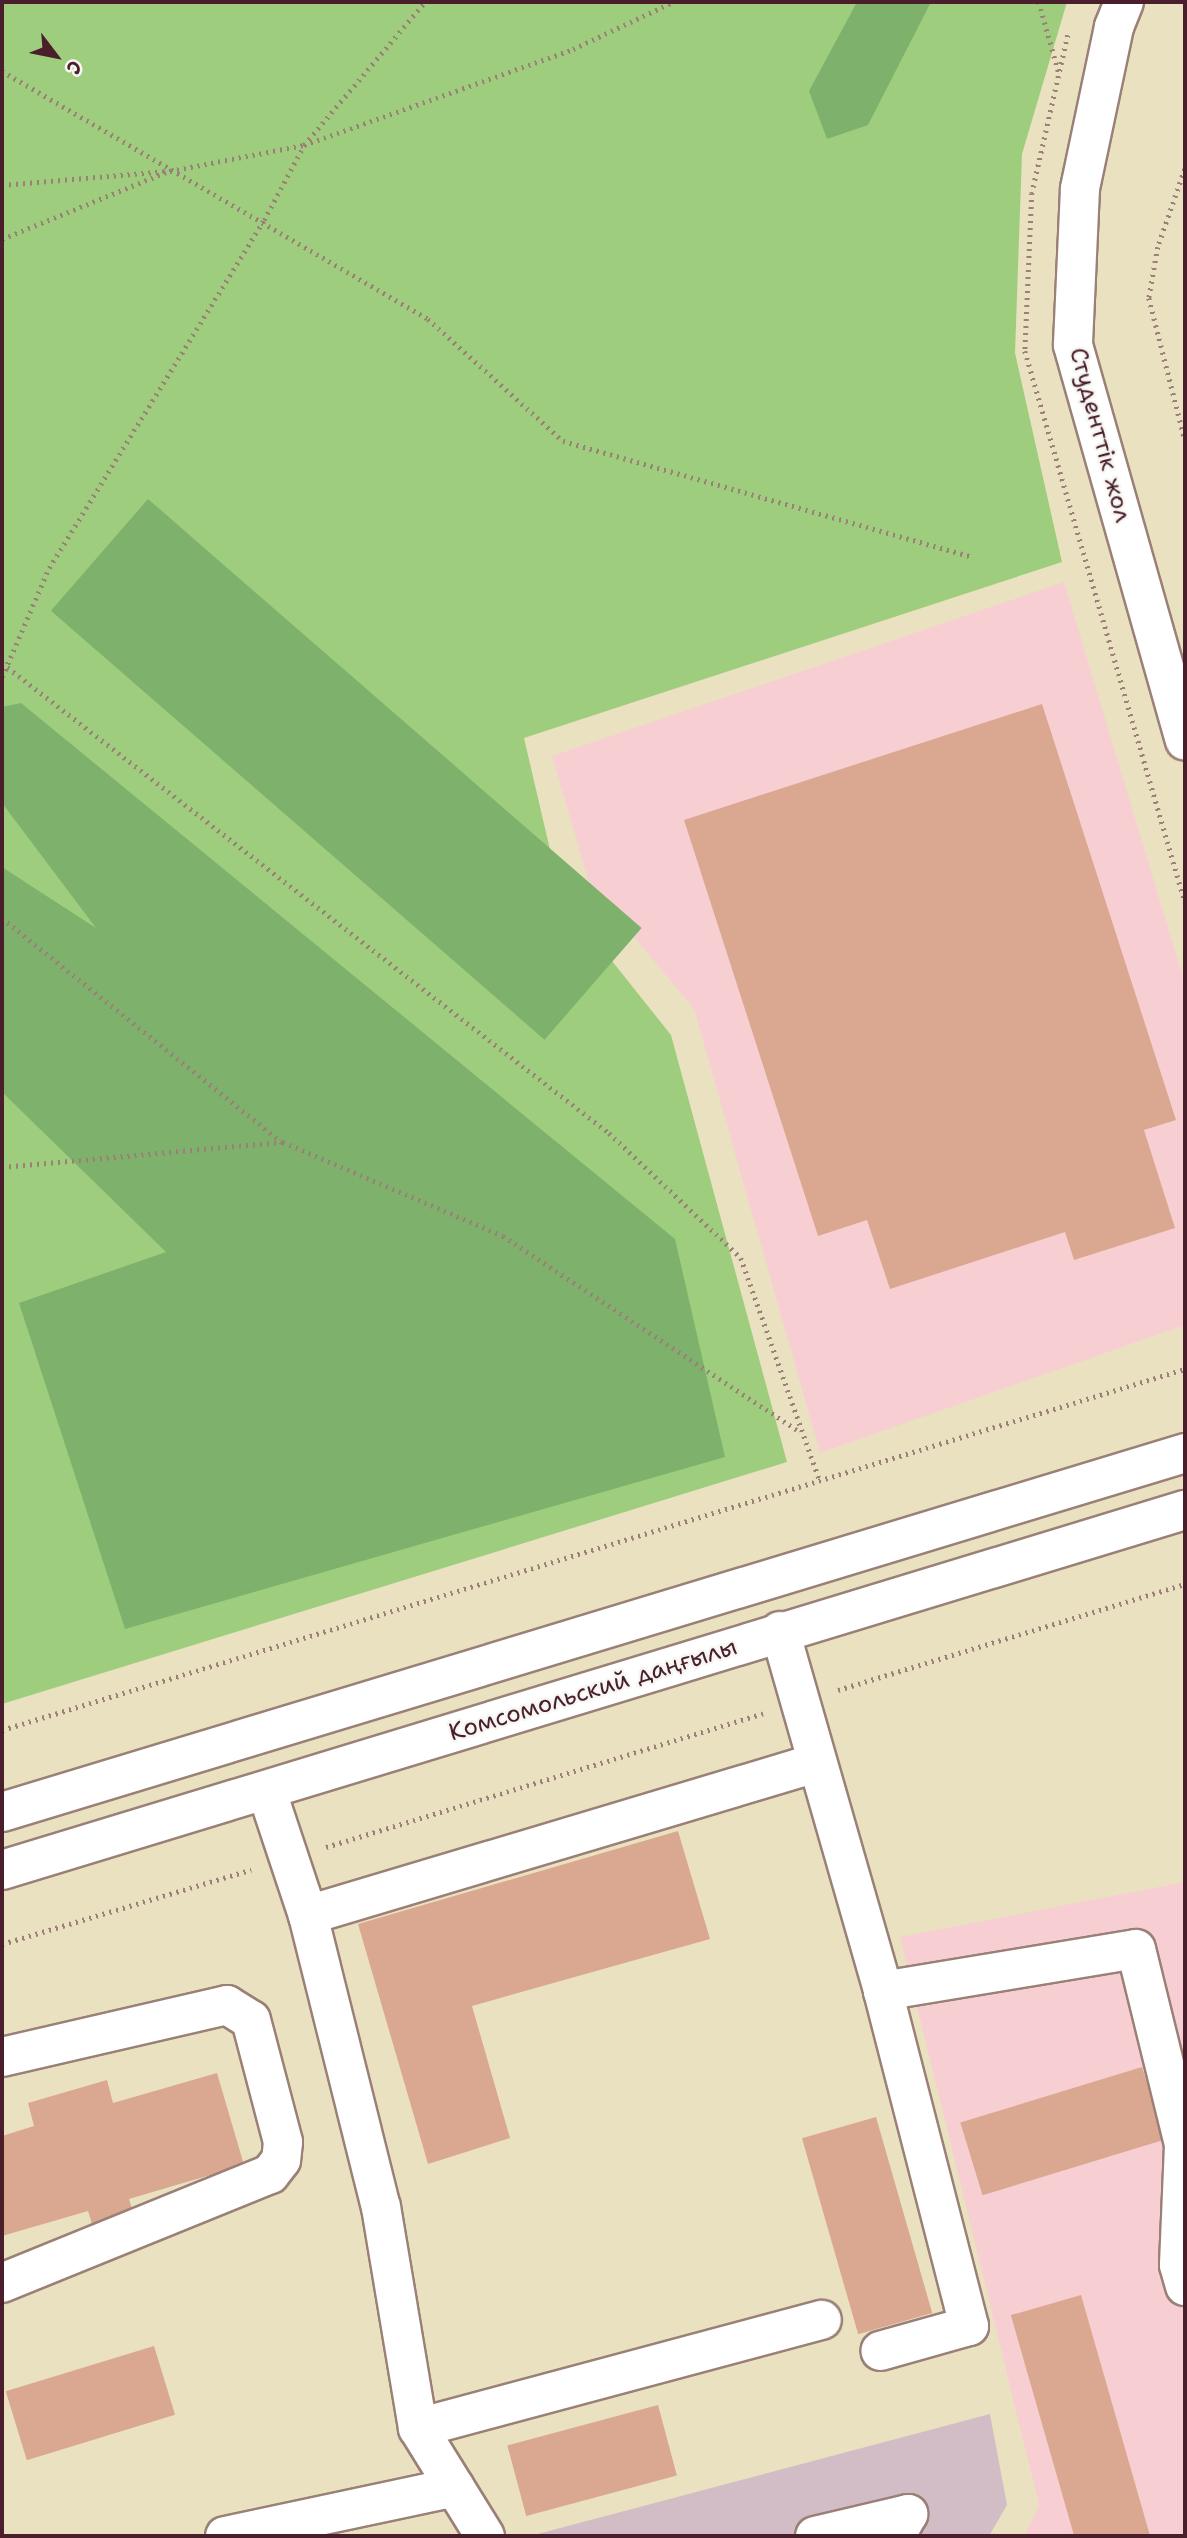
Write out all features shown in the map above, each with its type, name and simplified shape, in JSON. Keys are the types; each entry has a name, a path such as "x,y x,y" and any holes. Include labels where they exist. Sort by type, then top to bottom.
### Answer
{"street":[{"name":"Студенттік жол","path":"1124,2 1114,27 1080,189 1073,345 1185,740"},
{"path":"2,1812 1185,1453"},
{"path":"1011,1506 1026,1559"},
{"name":"Комсомольский даңғылы","path":"2,1870 267,1792 780,1631 1185,1510"},
{"path":"780,1631 798,1703 883,1991 969,2326 880,2351"},
{"path":"308,1915 816,1763"},
{"path":"267,1792 286,1859 308,1915 381,2207 418,2428 485,2536"},
{"path":"883,1991 1136,1949 1184,2145 1179,2265 1185,2286"},
{"path":"2,2057 227,2005 251,2020 283,2141 281,2160 270,2174 2,2283"},
{"path":"418,2428 822,2320"},
{"path":"225,2536 455,2487"},
{"path":"815,2536 908,2514 896,2536"}],"path":[{"path":"2,677 49,568 264,220 304,145 425,2"},
{"path":"2,185 170,171 304,145 573,49 673,2"},
{"path":"1039,2 1059,74"},
{"path":"2,71 170,171 264,220 428,318 563,441 973,557"},
{"path":"1185,169 1158,247 1149,298 1185,440"},
{"path":"2,239 170,171"},
{"path":"2,663 609,1133 741,1258 798,1430 820,1481"},
{"path":"2,918 283,1142 503,1236 798,1430"},
{"path":"2,1167 283,1142"},
{"path":"2,1729 1185,1369"},
{"path":"2,1944 1185,1584"}],"shaded area":[{"path":"1064,582 1185,984 1185,1325 820,1453 694,1009 589,883 552,756"},
{"path":"1185,1882 1185,2536 1024,2536 1039,2505 900,1937"},
{"path":"990,2414 1007,2505 989,2536 530,2536"}],"green space":[{"path":"2,2 1067,2 1022,154 1015,353 1062,562 524,738 561,897 671,1035 787,1462 2,1704"},
{"path":"857,2 931,2 868,125 827,139 809,91"},
{"path":"148,499 642,928 544,1040 51,611"},
{"path":"21,703 675,1239 725,1457 125,1629 19,1303 166,1252 2,1092 2,867 96,928 2,803 2,707"}],"building":[{"path":"1042,704 1176,1120 1144,1130 1175,1228 1074,1260 1065,1232 890,1289 867,1220 818,1236 684,820"},
{"path":"678,1831 710,1939 472,2006 510,2138 428,2164 358,1924"},
{"path":"1142,2067 1164,2140 983,2195 960,2123"},
{"path":"217,2073 244,2165 129,2199 133,2213 92,2224 88,2211 2,2236 2,2136 34,2126 28,2103 107,2080 113,2103"},
{"path":"876,2117 932,2313 858,2334 802,2138"},
{"path":"1081,2295 1150,2536 1074,2536 1011,2315"},
{"path":"154,2346 175,2415 27,2460 6,2391"},
{"path":"658,2405 677,2476 526,2516 507,2445"}]}
